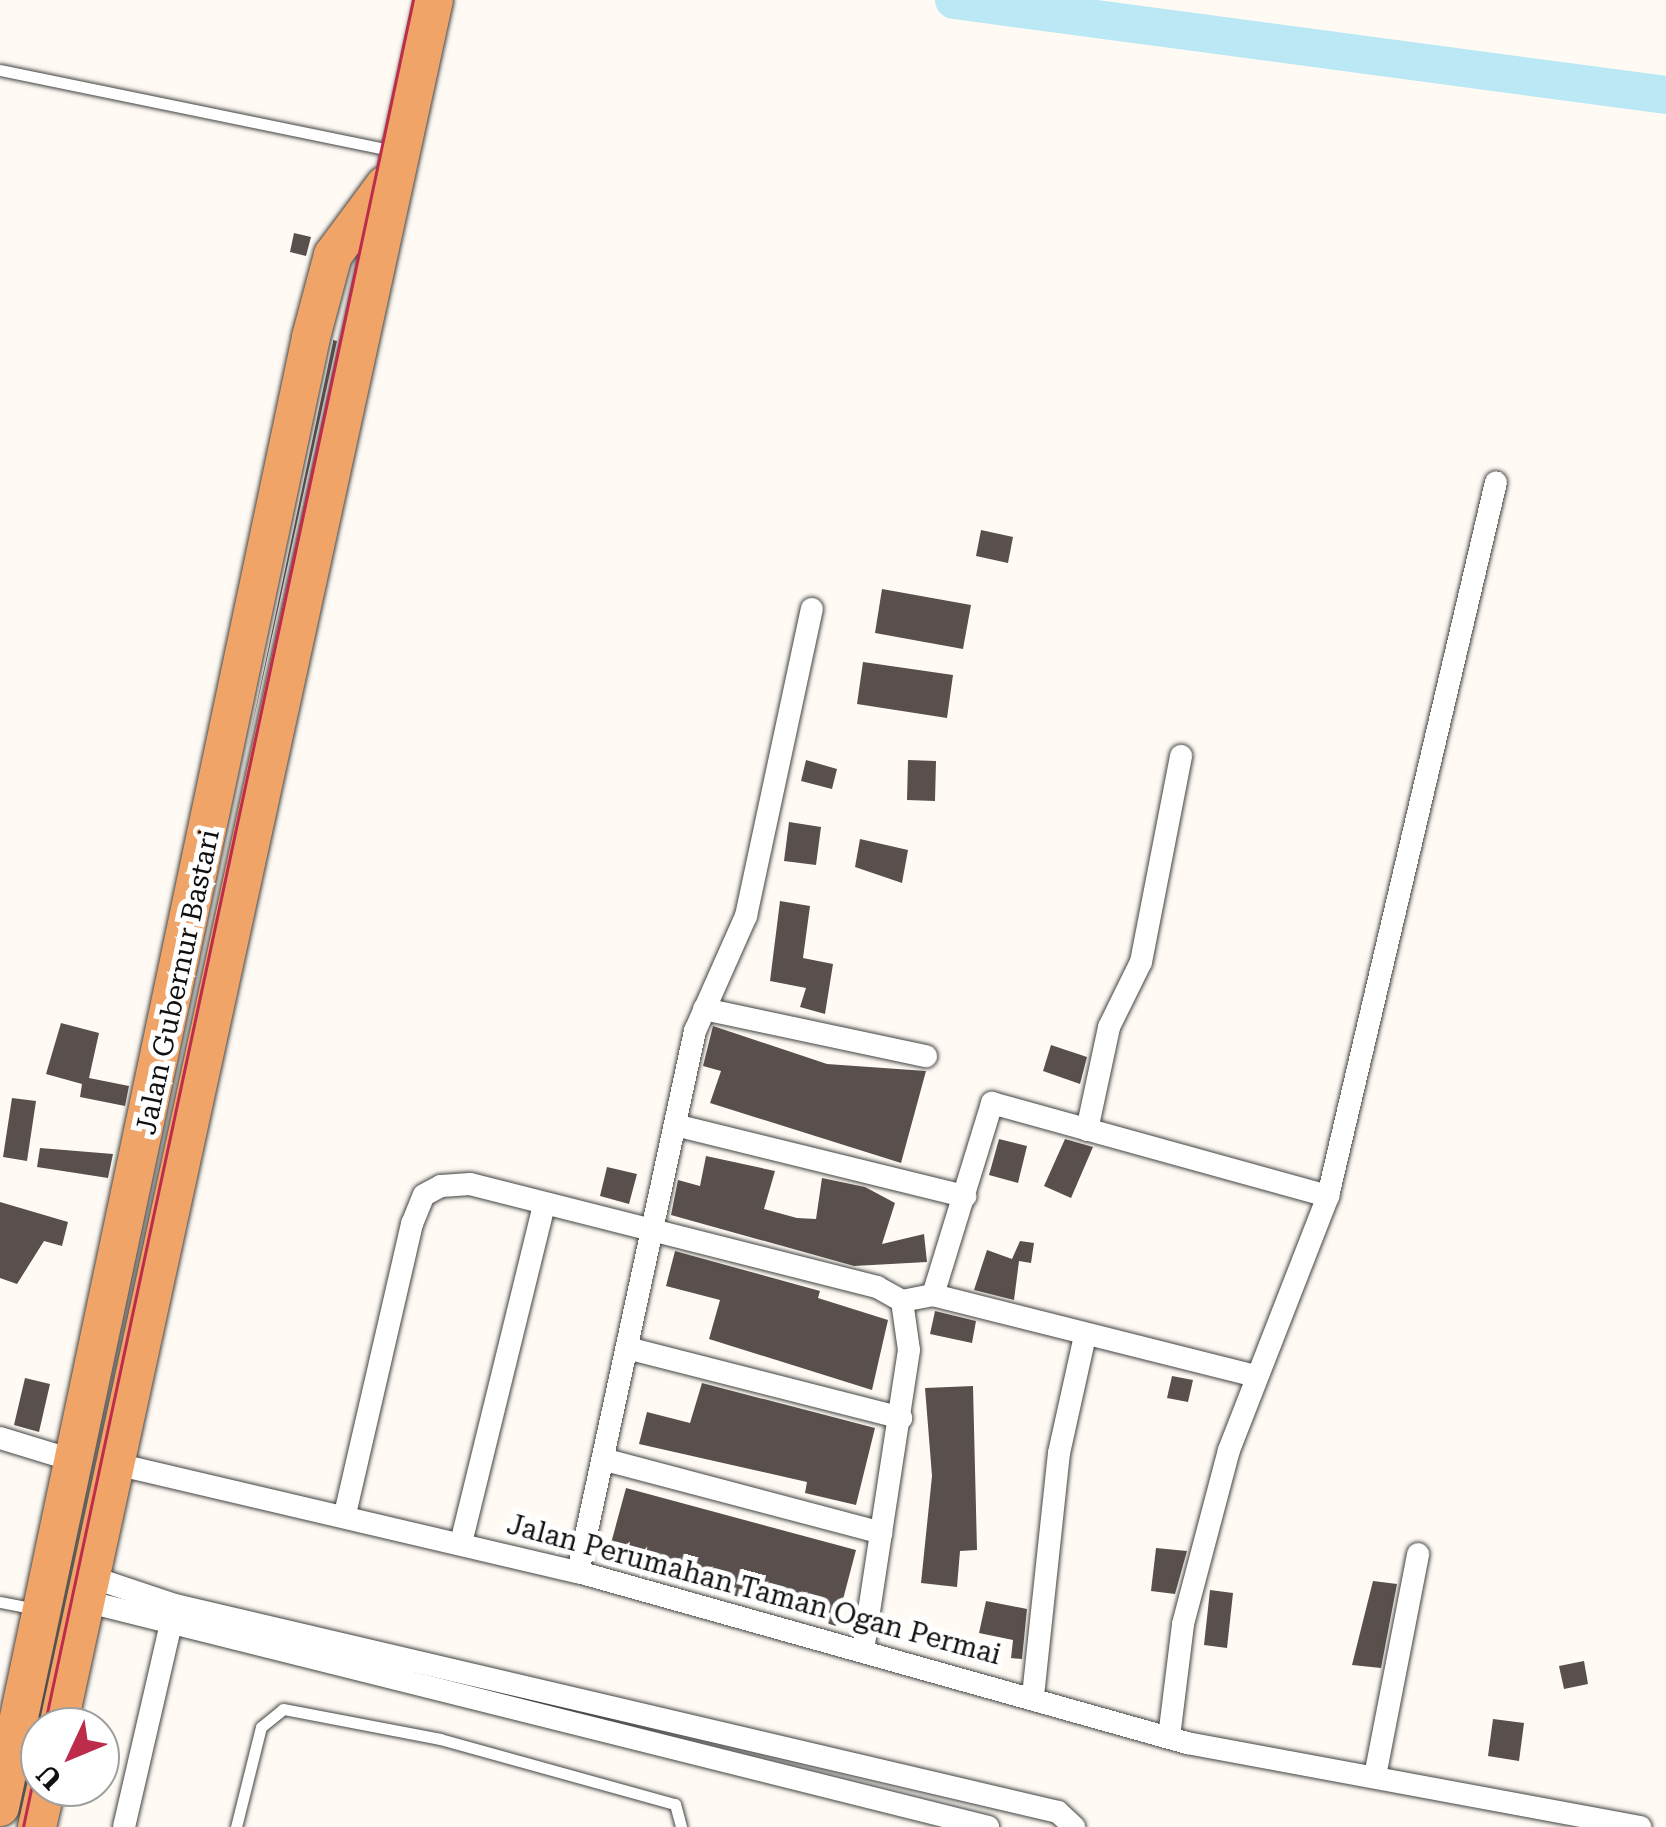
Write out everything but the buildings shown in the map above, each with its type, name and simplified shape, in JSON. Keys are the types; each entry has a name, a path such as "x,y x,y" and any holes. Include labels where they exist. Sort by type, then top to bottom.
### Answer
{"highway":[{"name":"Jalan Gubernur Bastari","path":"64,1707 100,1593 116,1464 395,164 434,0"},
{"name":"Jalan Gubernur Bastari","path":"0,1807 8,1735 44,1611 328,271 395,164"},
{"path":"199,887 239,904"}],"street":[{"path":"1169,1737 1183,1624 1256,1376 1328,1196 1496,482"},
{"path":"578,1572 632,1350 676,1124 704,1009 746,916 812,610"},
{"path":"1087,1130 1110,1027 1140,962 1182,756"},
{"path":"704,1009 926,1056"},
{"path":"932,1295 992,1102 1328,1196"},
{"path":"676,1124 965,1196"},
{"path":"345,1514 424,1195 470,1184 902,1301 932,1295 1256,1376"},
{"path":"462,1543 544,1204"},
{"path":"862,1652 910,1350 902,1301"},
{"path":"1032,1696 1059,1453 1085,1336"},
{"path":"632,1350 901,1418"},
{"path":"0,1438 75,1461"},
{"path":"606,1460 882,1533"},
{"name":"Jalan Perumahan Taman Ogan Permai","path":"116,1464 345,1514 578,1572 1169,1737 1640,1827"},
{"path":"1375,1776 1418,1554"},
{"path":"100,1593 988,1827"},
{"path":"124,1827 162,1612"},
{"path":"162,1612 1058,1812 1074,1827"}],"lane":[{"path":"0,70 395,164"},
{"path":"0,1602 44,1611"},
{"path":"236,1827 262,1726 283,1709 440,1739 674,1804 681,1827"}],"waterway":[{"path":"954,0 1666,95"}],"tram line":[{"path":"48,1707 413,0"},
{"path":"23,1827 27,1807"}]}
